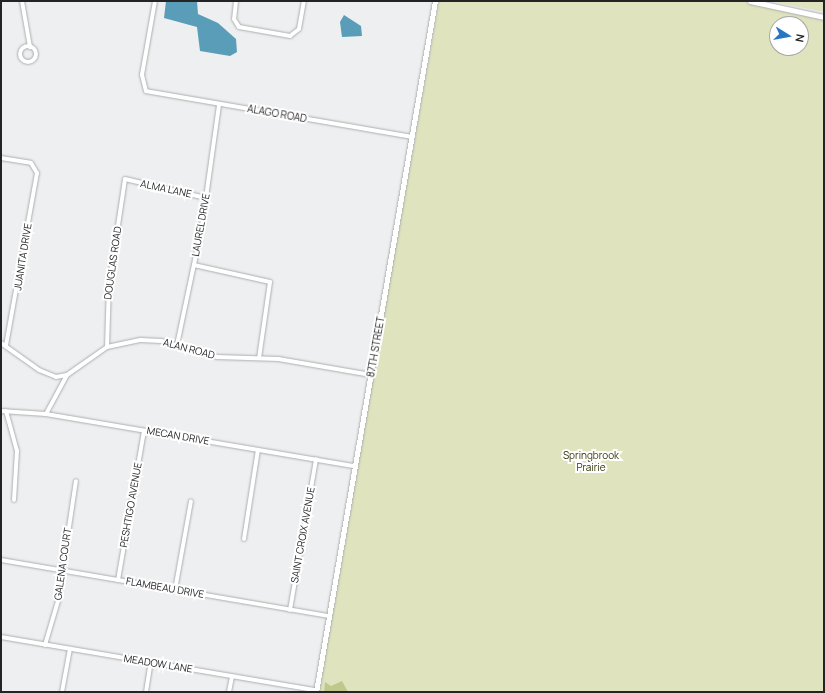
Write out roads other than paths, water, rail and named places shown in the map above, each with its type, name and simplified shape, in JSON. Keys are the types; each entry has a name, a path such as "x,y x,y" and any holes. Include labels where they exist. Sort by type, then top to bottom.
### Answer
{"street":[{"path":"22,1 30,46 36,56 26,62 20,53 30,46"},
{"name":"ALAGO ROAD","path":"155,1 142,75 144,88 150,93 412,137"},
{"path":"236,1 234,19 239,27 290,36 299,29 304,1"},
{"name":"87TH STREET","path":"316,691 435,1"},
{"path":"750,1 824,17"},
{"name":"LAUREL DRIVE","path":"177,345 206,198 219,105"},
{"name":"JUANITA DRIVE","path":"1,158 36,167 6,346"},
{"name":"ALMA LANE","path":"126,179 206,198"},
{"name":"DOUGLAS ROAD","path":"107,347 108,285 126,179"},
{"path":"194,265 270,282 259,358"},
{"name":"ALAN ROAD","path":"67,375 107,347 141,340 177,345 217,356 259,358 371,375"},
{"path":"1,343 49,375 67,375 46,414"},
{"path":"3,411 17,451 14,500"},
{"name":"MECAN DRIVE","path":"3,411 46,414 355,466"},
{"name":"PESHTIGO AVENUE","path":"118,580 144,431"},
{"path":"244,539 258,450"},
{"name":"SAINT CROIX AVENUE","path":"290,610 316,460"},
{"name":"GALENA COURT","path":"45,645 58,602 61,570 76,481"},
{"path":"176,590 191,501"},
{"name":"FLAMBEAU DRIVE","path":"1,560 329,616"},
{"name":"MEADOW LANE","path":"1,637 316,691"},
{"path":"62,692 70,649"},
{"path":"146,692 151,662"},
{"path":"229,692 232,676"}],"water":[{"path":"166,1 197,1 198,14 218,23 236,39 237,52 230,56 200,51 197,27 164,18"},
{"path":"344,15 361,26 362,36 342,37 340,22"}],"park label":[{"name":"Springbrook Prairie","path":"591,460"}]}
